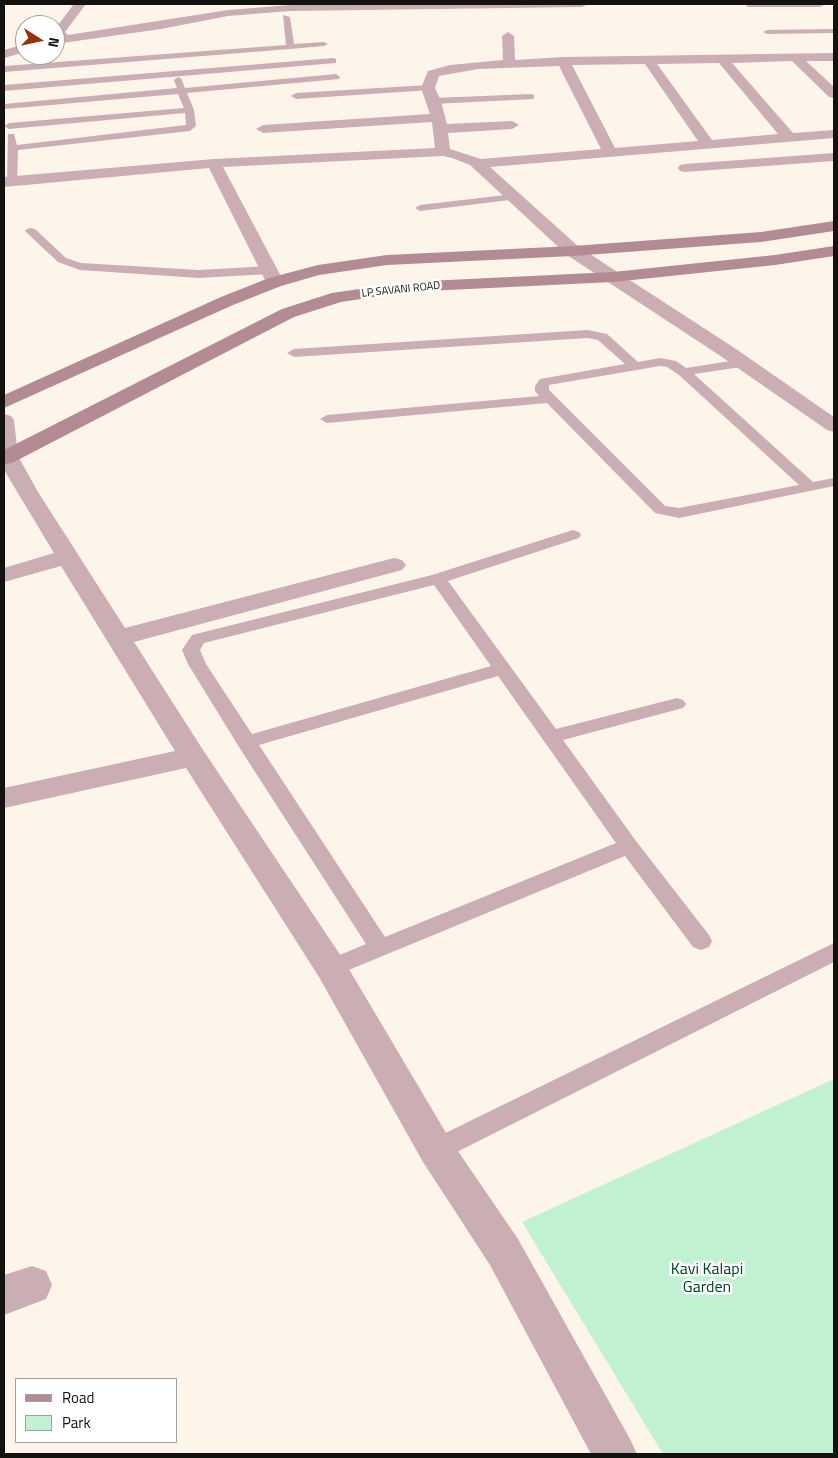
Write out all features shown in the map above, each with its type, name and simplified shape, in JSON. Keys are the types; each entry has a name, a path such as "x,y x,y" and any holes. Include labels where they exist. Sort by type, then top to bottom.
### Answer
{"main road":[{"path":"4,402 227,301 272,276 387,260 573,252 761,237 834,226"},
{"name":"LP SAVANI ROAD","path":"5,457 288,312 338,297 407,288 613,277 775,260 834,251"}],"street":[{"path":"65,24 80,4"},
{"path":"188,21 192,4"},
{"path":"65,38 85,37 188,21 228,12 290,8 582,4"},
{"path":"508,36 509,64"},
{"path":"443,152 434,101 428,88 433,74 460,68 509,64 834,57"},
{"path":"795,58 834,94"},
{"path":"722,59 789,138"},
{"path":"648,60 707,143"},
{"path":"562,62 610,153"},
{"path":"263,128 439,124 512,125"},
{"path":"478,164 707,143 834,134"},
{"path":"808,136 834,157"},
{"path":"8,181 214,163 443,152 455,154 478,164 573,252 743,363 834,426"},
{"path":"685,168 834,157"},
{"path":"214,163 272,276"},
{"path":"4,420 5,457 193,757 331,968 436,1150 504,1252 615,1454"},
{"path":"4,575 67,557"},
{"path":"118,638 394,565"},
{"path":"4,798 193,757"}],"lane":[{"path":"750,4 821,6"},
{"path":"750,4 755,13"},
{"path":"286,17 290,47"},
{"path":"766,32 834,31"},
{"path":"4,69 324,44"},
{"path":"13,148 187,130 191,126 189,110 169,56"},
{"path":"4,88 332,61"},
{"path":"8,181 13,148 4,104 336,77"},
{"path":"296,96 428,88"},
{"path":"434,101 531,97"},
{"path":"9,126 189,110"},
{"path":"420,208 514,197"},
{"path":"30,231 62,260 80,266 199,274 272,276"},
{"path":"294,353 588,334 602,337 636,367"},
{"path":"809,486 684,372 665,362 546,382 542,391 660,510 679,513 834,482"},
{"path":"684,372 743,363"},
{"path":"327,420 550,399"},
{"path":"380,948 246,742 197,664 191,650 198,639 438,579 572,535"},
{"path":"438,579 630,846 701,941"},
{"path":"246,742 502,669"},
{"path":"551,737 677,704"},
{"path":"331,968 630,846"},
{"path":"436,1150 834,952"}],"green space":[{"name":"Kavi Kalapi Garden","path":"834,1079 834,1454 663,1454 522,1222"}]}
